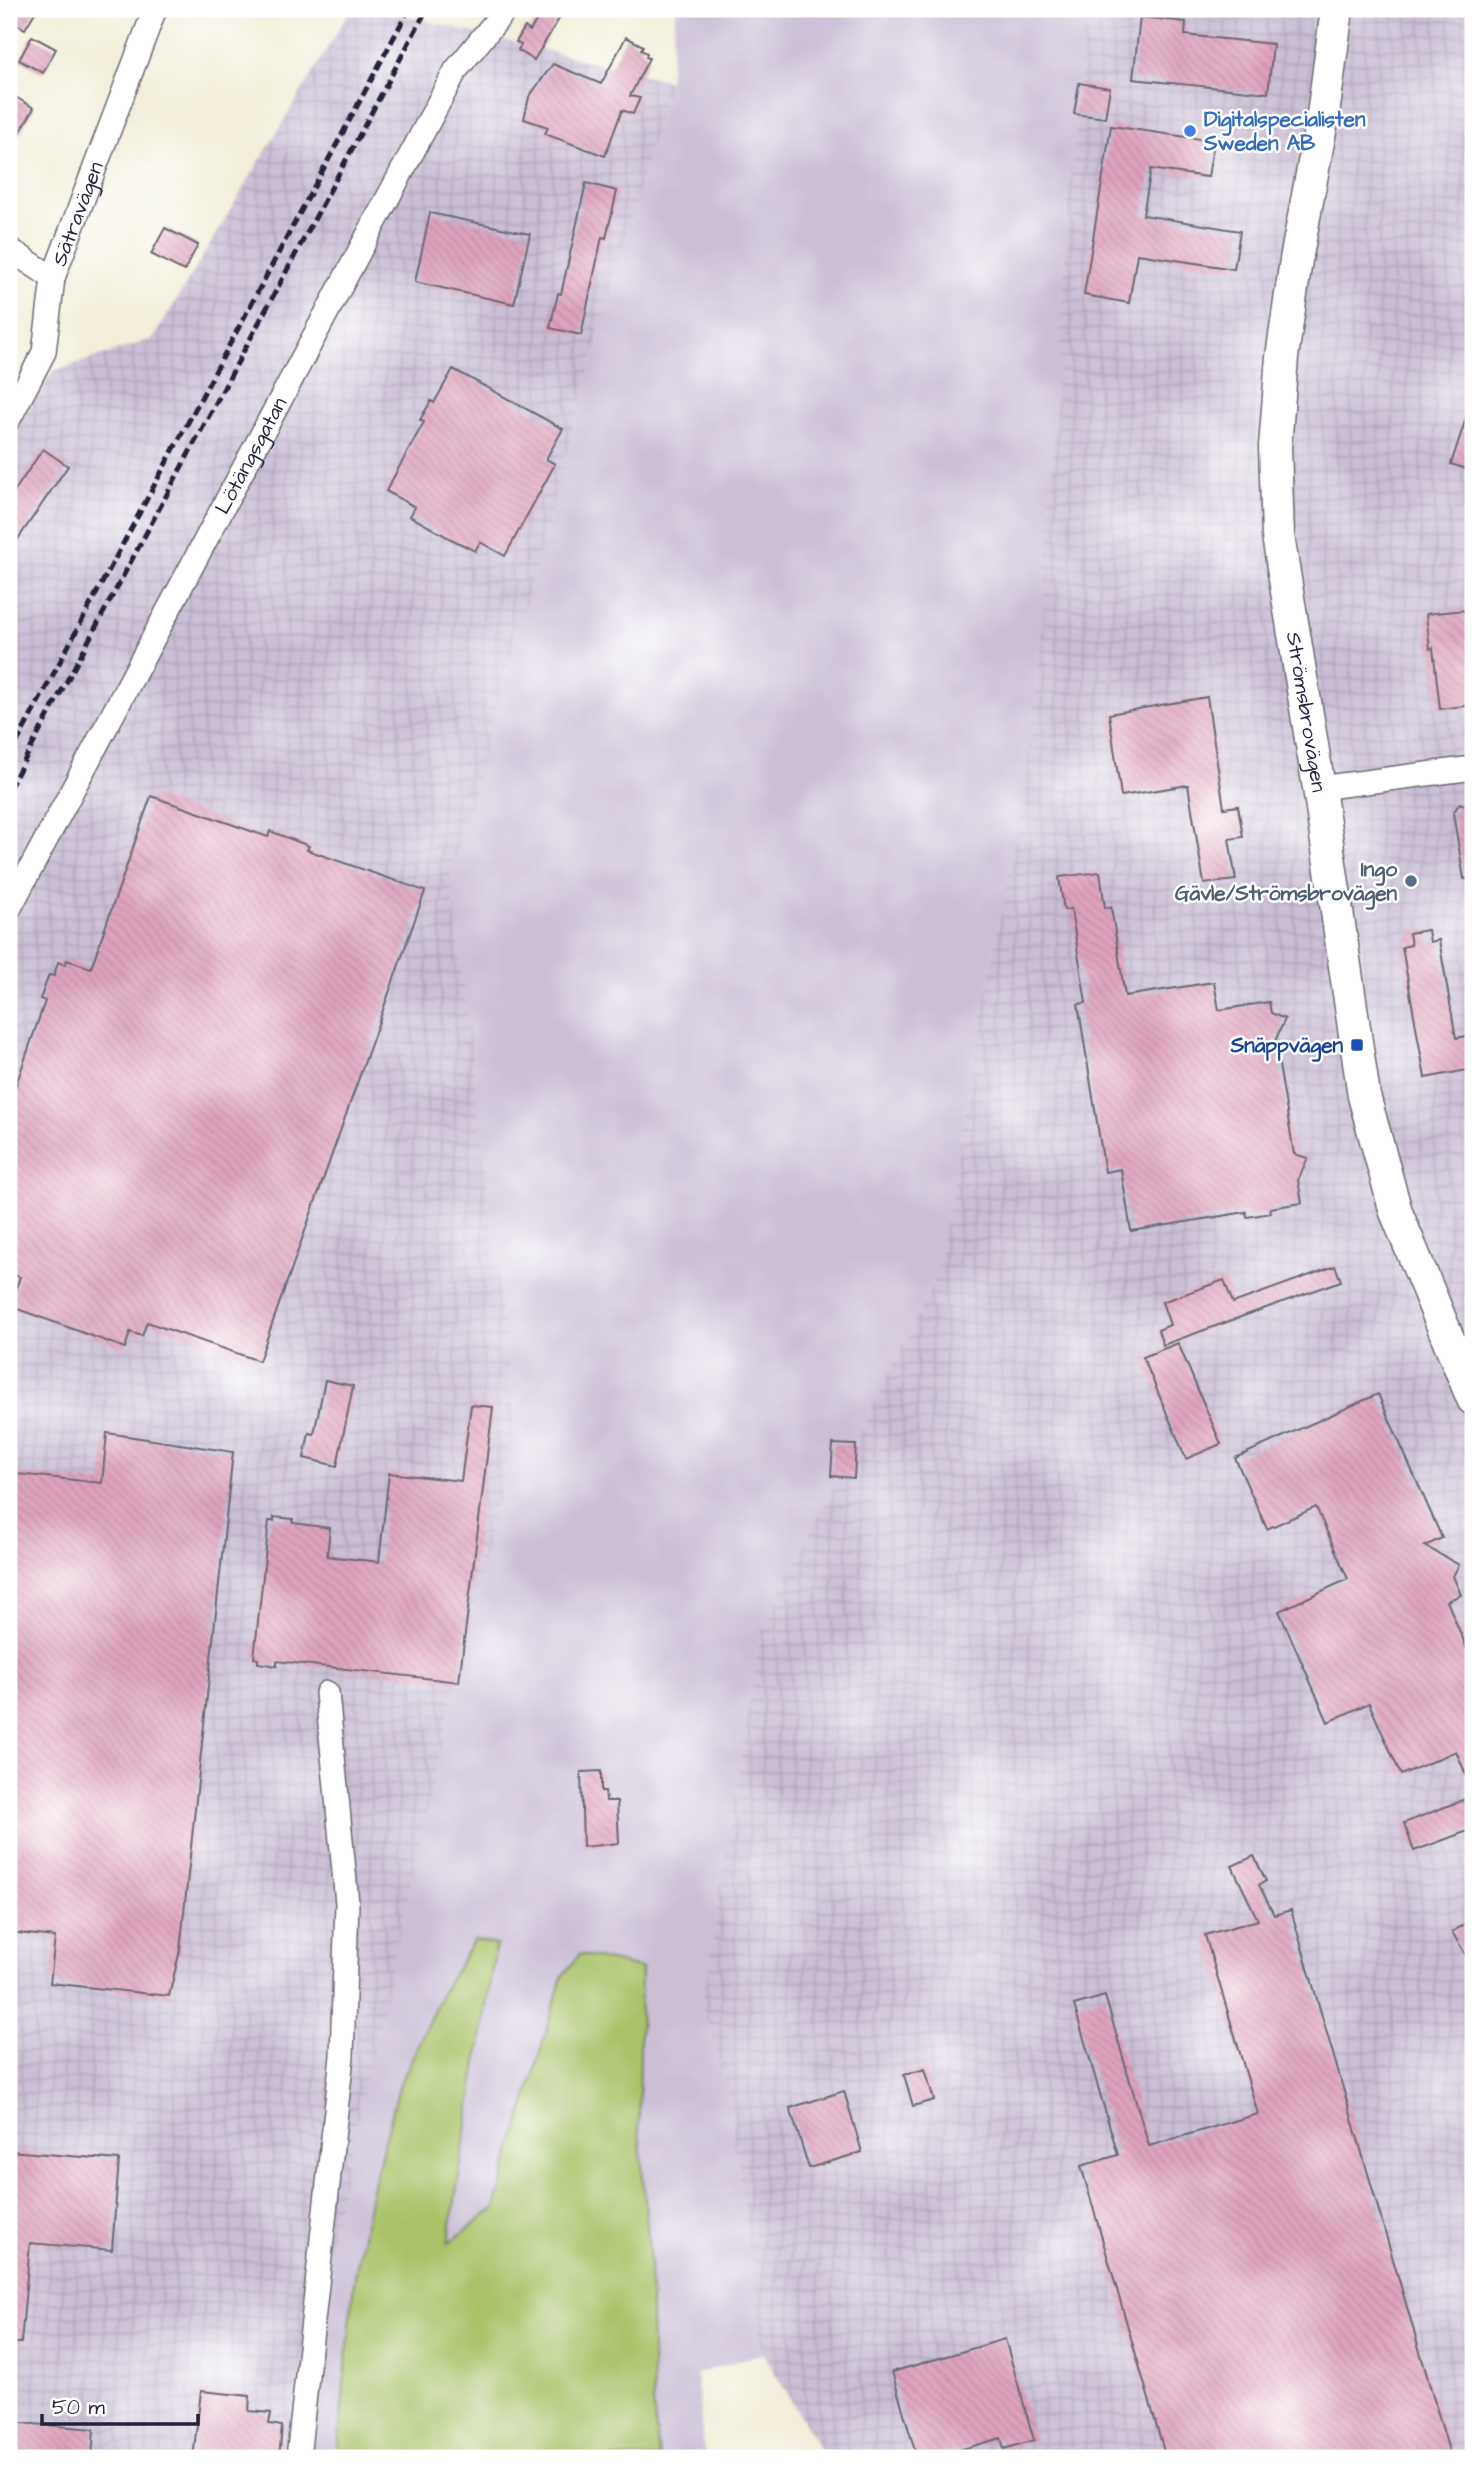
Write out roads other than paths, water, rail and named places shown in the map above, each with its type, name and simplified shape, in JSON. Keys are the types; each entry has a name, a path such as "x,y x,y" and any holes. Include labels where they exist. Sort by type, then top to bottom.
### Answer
{"main road":[{"name":"Strömsbrovägen","path":"1337,9 1323,115 1296,260 1282,357 1275,447 1278,537 1319,788 1364,1096 1396,1212 1473,1395"}],"street":[{"name":"Sätravägen","path":"9,419 44,352 53,278 155,9"},
{"name":"Lötängsgatan","path":"9,909 456,70 506,9"},
{"path":"9,249 53,278"},
{"path":"1319,788 1473,768"},
{"path":"298,2458 342,2056 347,1903 327,1693"}],"railway":[{"path":"9,757 409,9"},
{"path":"9,789 427,9"}],"place":[{"name":"Digitalspecialisten Sweden AB","path":"1190,131"},
{"name":"Ingo Gävle/Strömsbrovägen","path":"1411,881"},
{"name":"Snäppvägen","path":"1357,1045"}]}
